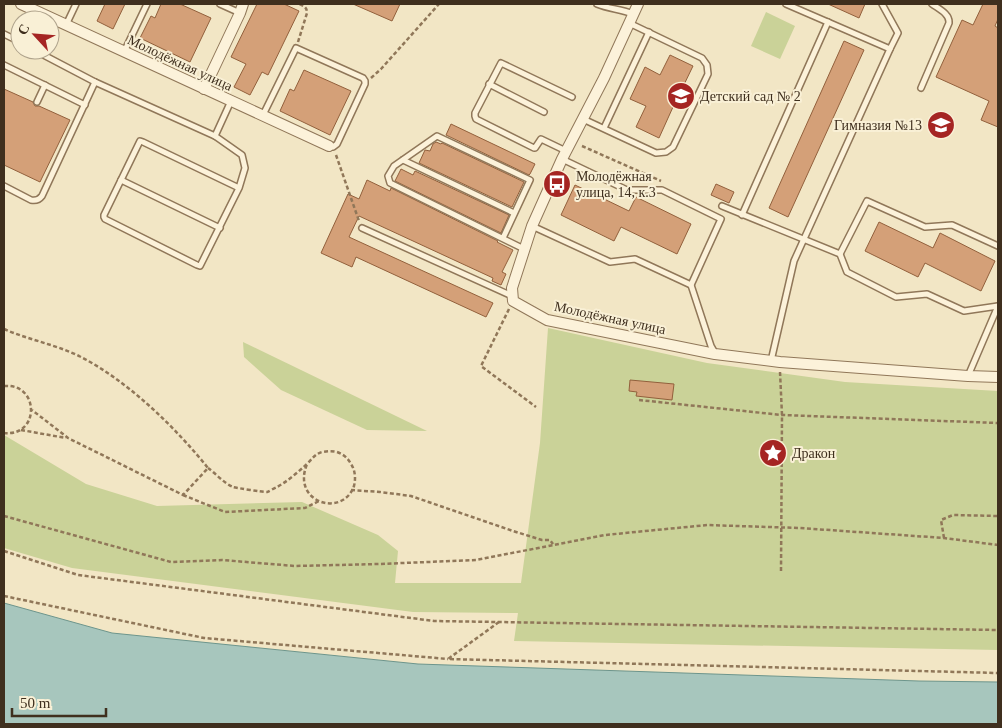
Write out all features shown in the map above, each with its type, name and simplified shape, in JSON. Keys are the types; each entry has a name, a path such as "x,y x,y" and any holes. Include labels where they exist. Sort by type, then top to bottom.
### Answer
{"street":[{"name":"Молодёжная улица","path":"21,4 331,146"},
{"path":"513,299 512,288 532,226 564,155 604,78 638,4"},
{"path":"204,89 242,8"},
{"name":"Молодёжная улица","path":"513,299 547,320 715,354 771,361 998,377"}],"lane":[{"path":"66,25 76,4"},
{"path":"124,52 147,4"},
{"path":"220,4 242,8"},
{"path":"583,119 656,153 666,152 673,147 708,74 707,65 702,58 649,32 631,19 624,10 607,8 597,4"},
{"path":"786,4 890,49"},
{"path":"771,361 794,261 898,33 882,4"},
{"path":"921,88 950,19 932,4"},
{"path":"742,214 828,22"},
{"path":"604,128 649,32"},
{"path":"263,115 296,48 363,78 365,84 337,144 331,146"},
{"path":"53,60 95,82 215,136 242,155 244,168 239,188 200,266 105,219 104,214 140,142 239,188"},
{"path":"572,97 501,62 475,113 476,118 534,148 541,139 564,155 627,190 662,190 721,219 691,285 715,354"},
{"path":"4,65 85,104"},
{"path":"4,186 31,200 40,199 95,82"},
{"path":"489,84 544,112"},
{"path":"37,102 44,85"},
{"path":"215,136 231,101"},
{"path":"502,238 530,180 437,136 394,166 388,176 390,183 524,249"},
{"path":"403,160 514,213"},
{"path":"121,180 220,228"},
{"path":"840,254 867,201 925,227 952,225 998,246"},
{"path":"722,206 840,254 847,272 896,297 926,294 964,311 998,306"},
{"path":"532,226 610,262 635,259 691,285"},
{"path":"362,228 513,299"},
{"path":"968,376 998,306"}],"path":[{"path":"296,48 307,13 305,7 299,4"},
{"path":"365,84 381,69 439,4"},
{"path":"571,141 660,181"},
{"path":"331,146 362,228"},
{"path":"513,299 481,366 536,407"},
{"path":"4,329 51,344 80,357 125,384 157,413 208,468 232,486 268,492 286,482 313,457 321,452 330,451 339,453 351,463 355,479 349,494 336,503 319,501 306,490 303,481 307,464"},
{"path":"780,368 782,415 781,571"},
{"path":"4,386 14,386 27,395 32,410 30,418 21,430 14,433 4,433"},
{"path":"639,400 782,415 998,423"},
{"path":"32,410 68,438 183,495 225,512 306,508 319,501"},
{"path":"21,430 68,438"},
{"path":"183,495 208,468"},
{"path":"351,490 411,496 513,531 542,540 550,540 553,545"},
{"path":"944,538 941,520 947,517 954,515 998,516"},
{"path":"4,516 171,562 222,560 295,566 476,560 605,535 707,525 781,527 944,538 998,545"},
{"path":"4,551 78,575 434,621 998,630"},
{"path":"4,596 204,638 448,659 998,673"},
{"path":"448,659 500,622"}],"green space":[{"path":"766,12 795,26 780,59 751,46"},
{"path":"548,328 707,363 845,382 998,391 998,650 514,641 518,613 413,612 72,568 4,548 4,435 86,484 157,506 302,502 378,535 398,551 395,583 521,583 540,443"},
{"path":"243,342 427,431 367,430 281,390 244,357"}],"water":[{"path":"4,603 112,633 418,664 998,682 998,724 4,724"}],"building":[{"path":"105,4 125,4 113,29 97,21"},
{"path":"161,4 180,4 211,18 190,62 140,38 151,16 155,18"},
{"path":"257,4 284,4 299,11 268,75 262,72 250,95 234,87 246,64 231,57"},
{"path":"353,4 400,4 392,21"},
{"path":"828,4 865,4 859,18"},
{"path":"983,4 998,4 998,19 995,26 998,28 998,127 981,120 989,101 936,77 962,20 973,25"},
{"path":"844,41 864,50 788,217 769,208"},
{"path":"670,55 693,66 679,95 684,98 678,109 673,107 659,138 636,127 646,106 630,99 645,67 660,75"},
{"path":"304,70 351,91 330,135 280,111 290,89 294,91"},
{"path":"4,89 33,102 35,106 70,120 40,182 4,165"},
{"path":"451,124 535,164 530,174 446,135"},
{"path":"436,142 442,143 524,182 512,207 419,163 425,150 430,151"},
{"path":"401,169 413,175 415,171 509,215 501,233 395,181"},
{"path":"367,180 390,191 391,188 513,250 502,272 506,274 501,285 492,281 493,278 359,216 349,237 493,303 486,317 356,257 352,267 321,253 348,194 359,199"},
{"path":"716,184 734,192 729,203 711,195"},
{"path":"575,185 629,211 636,197 691,224 677,254 621,227 614,241 561,215"},
{"path":"879,222 933,248 940,233 995,261 981,291 925,263 918,277 865,251"},
{"path":"630,380 674,384 672,400 636,396 637,392 629,391"}],"place":[{"name":"Детский сад № 2","path":"681,96"},
{"name":"Гимназия №13","path":"941,125"},
{"name":"Молодёжная улица, 14, к.3","path":"557,184"},
{"name":"Дракон","path":"773,453"}]}
